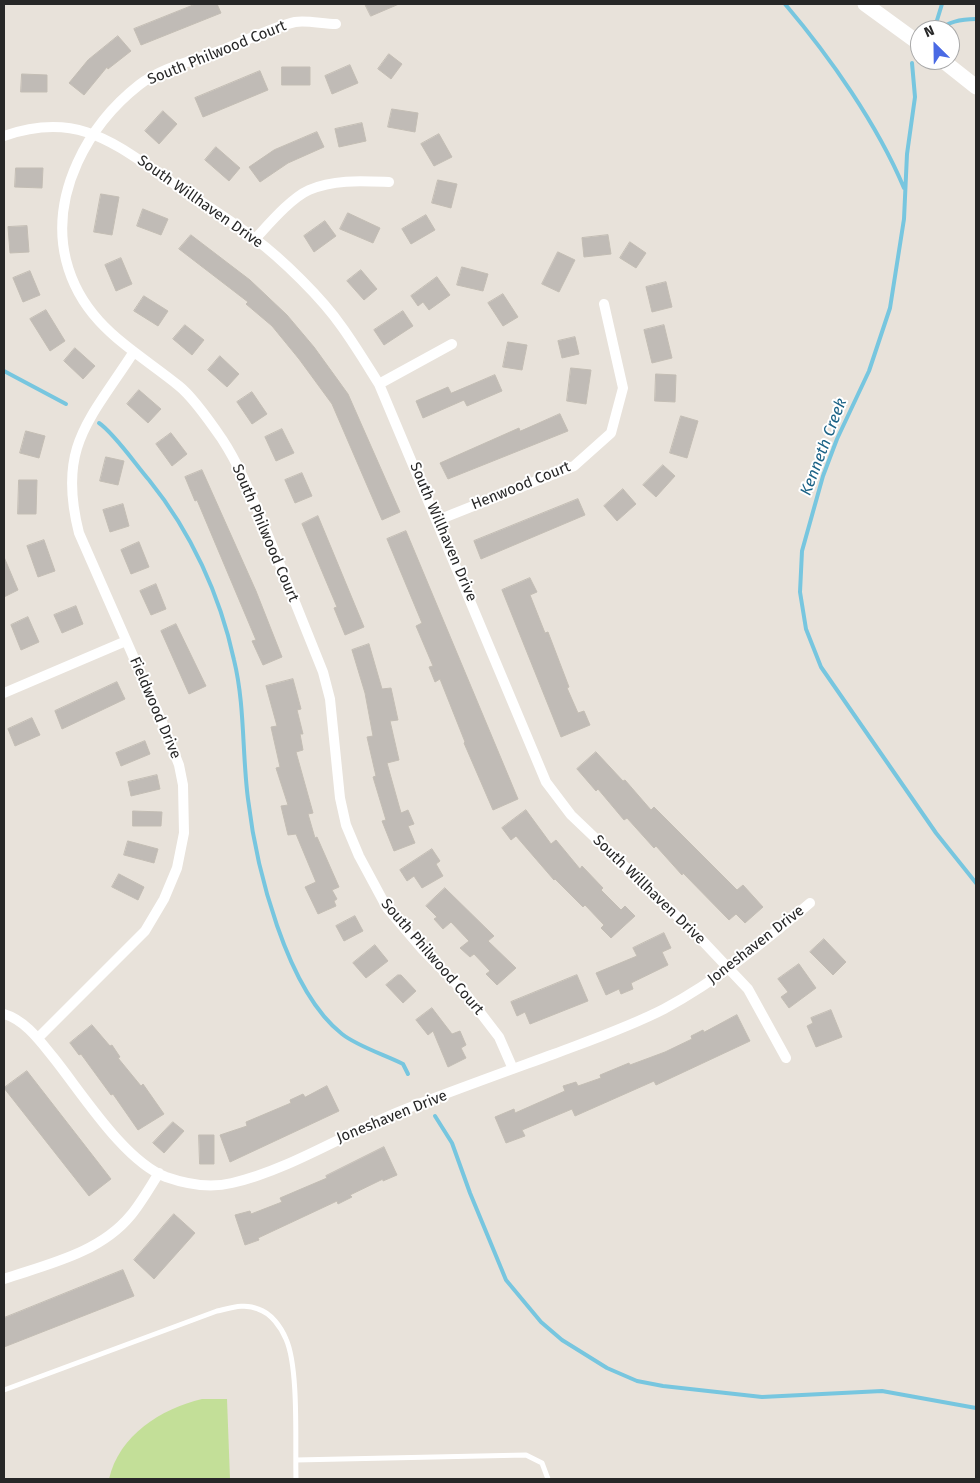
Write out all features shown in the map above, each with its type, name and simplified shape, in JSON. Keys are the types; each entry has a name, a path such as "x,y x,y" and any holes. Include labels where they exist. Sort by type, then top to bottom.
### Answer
{"street":[{"path":"865,4 910,37"},
{"name":"South Philwood Court","path":"336,24 295,22 166,71 140,84 121,102 94,134 75,167 65,199 62,233 66,261 80,296 96,319 133,353 181,387 221,438 242,473 323,672 330,699 340,798 346,825 359,856 387,908 422,949 466,994 499,1037 512,1069"},
{"path":"955,70 976,87"},
{"name":"South Willhaven Drive","path":"4,136 18,131 52,125 94,134 132,153 255,239 301,280 341,325 379,384 438,520 546,782 571,815 697,935 748,989 786,1058"},
{"path":"255,239 280,213 308,190 332,183 355,181 389,182"},
{"name":"Henwood Court","path":"438,520 574,466 611,433 623,388 604,304"},
{"path":"379,384 452,344"},
{"name":"Fieldwood Drive","path":"38,1038 145,931 164,899 177,868 184,833 183,785 179,765 162,722 78,533 72,508 70,484 74,455 83,430 133,353"},
{"path":"4,691 126,641"},
{"name":"Joneshaven Drive","path":"4,1014 13,1017 38,1038 127,1150 146,1167 188,1183 228,1184 249,1179 399,1112 612,1032 654,1014 706,985 749,955 810,903"},
{"path":"4,1278 67,1257 99,1243 130,1216 159,1173"}],"lane":[{"path":"4,1390 217,1311 239,1306 259,1309 277,1322 287,1340 293,1367 296,1479"},
{"path":"296,1460 526,1454 542,1462 548,1479"}],"green space":[{"path":"202,1399 227,1399 230,1479 109,1479 114,1463 122,1449 144,1426 172,1410"}],"building":[{"path":"196,4 217,4 221,13 141,45 134,29"},
{"path":"365,4 399,4 371,16"},
{"path":"118,36 131,51 108,69 107,67 84,95 69,83 88,60"},
{"path":"389,54 402,64 391,79 378,69"},
{"path":"350,65 358,83 332,94 325,76"},
{"path":"282,67 310,67 310,85 282,85"},
{"path":"260,71 268,90 203,117 195,98"},
{"path":"22,74 47,75 47,92 21,92"},
{"path":"392,109 418,113 415,132 388,127"},
{"path":"163,111 177,124 159,144 145,131"},
{"path":"362,123 366,141 339,147 335,129"},
{"path":"317,132 324,147 288,163 260,182 249,167 274,150"},
{"path":"439,134 452,157 434,166 421,144"},
{"path":"216,147 240,168 229,181 205,160"},
{"path":"16,168 43,168 42,188 15,187"},
{"path":"438,180 457,184 451,208 432,203"},
{"path":"101,194 119,197 112,235 94,232"},
{"path":"143,209 168,219 161,235 137,226"},
{"path":"348,213 380,228 373,243 340,229"},
{"path":"426,215 435,230 411,244 402,229"},
{"path":"325,221 336,236 314,252 304,236"},
{"path":"27,226 29,252 10,253 8,227"},
{"path":"191,235 250,280 287,315 314,347 348,394 400,512 382,520 332,404 272,326 246,304 248,302 179,249"},
{"path":"608,235 611,254 584,257 582,238"},
{"path":"630,242 646,253 636,268 620,258"},
{"path":"558,252 575,260 559,292 542,284"},
{"path":"121,258 132,284 116,291 105,265"},
{"path":"462,267 488,274 483,291 457,285"},
{"path":"361,270 377,289 364,300 347,281"},
{"path":"30,271 40,295 23,302 13,278"},
{"path":"437,277 450,295 429,310 423,302 418,306 411,296"},
{"path":"666,282 672,307 652,312 646,287"},
{"path":"503,294 518,317 503,326 488,303"},
{"path":"144,296 168,311 158,326 134,311"},
{"path":"46,310 65,341 50,351 30,319"},
{"path":"403,311 413,326 384,345 374,330"},
{"path":"185,325 204,340 192,355 173,339"},
{"path":"664,325 672,358 652,363 644,330"},
{"path":"575,337 579,354 562,358 558,341"},
{"path":"508,342 527,345 522,370 503,367"},
{"path":"75,348 95,366 83,379 64,361"},
{"path":"220,356 239,374 227,387 208,370"},
{"path":"571,368 591,370 586,404 567,401"},
{"path":"656,374 676,375 675,402 655,401"},
{"path":"495,375 502,391 467,406 464,400 423,418 416,401 448,387 451,393"},
{"path":"139,390 161,409 148,423 127,404"},
{"path":"252,392 267,414 252,424 237,402"},
{"path":"560,414 568,431 448,479 440,463 519,428 520,431"},
{"path":"681,416 698,421 687,458 670,453"},
{"path":"282,429 294,453 276,461 265,437"},
{"path":"26,431 45,436 39,458 20,453"},
{"path":"171,433 187,454 172,466 156,444"},
{"path":"106,457 124,461 118,485 100,481"},
{"path":"663,465 675,476 656,497 643,485"},
{"path":"202,470 256,591 282,657 263,665 252,641 256,640 197,500 195,501 185,477"},
{"path":"302,473 312,496 295,503 285,480"},
{"path":"19,480 37,480 36,514 18,514"},
{"path":"623,489 636,504 617,521 604,506"},
{"path":"578,499 585,515 481,559 474,541"},
{"path":"123,504 129,526 110,532 103,510"},
{"path":"318,516 364,627 345,635 334,608 337,607 302,524"},
{"path":"406,531 518,799 493,810 464,743 440,679 435,682 429,667 433,666 416,626 422,623 387,539"},
{"path":"44,540 55,571 38,577 27,546"},
{"path":"139,542 149,567 131,574 121,550"},
{"path":"4,557 18,590 4,597"},
{"path":"530,578 537,592 530,595 545,633 548,632 569,687 567,688 578,713 584,711 590,725 561,737 502,590"},
{"path":"156,584 166,609 151,615 140,591"},
{"path":"76,606 83,624 62,633 54,615"},
{"path":"28,617 39,642 21,650 11,625"},
{"path":"176,624 206,686 189,694 161,631"},
{"path":"369,644 382,689 391,688 398,720 390,721 399,760 387,763 401,813 408,810 414,824 408,826 415,843 394,851 382,821 386,820 373,777 376,776 367,737 373,736 365,693 352,650"},
{"path":"293,679 301,709 297,710 303,734 300,734 303,750 296,752 313,813 308,814 315,838 317,837 339,887 332,890 337,899 334,901 336,906 318,914 305,887 316,882 296,834 288,835 281,806 288,805 276,768 280,767 271,727 277,726 266,686"},
{"path":"117,682 125,699 62,729 55,711"},
{"path":"32,718 40,735 15,746 8,729"},
{"path":"145,741 150,754 121,766 116,753"},
{"path":"596,752 623,781 625,780 651,810 654,807 737,890 743,885 763,907 745,923 736,914 729,920 683,873 682,875 656,846 654,848 627,818 624,820 598,789 596,791 577,769"},
{"path":"157,775 160,789 131,796 128,782"},
{"path":"526,810 551,844 556,840 580,869 582,866 603,888 601,890 621,910 625,906 635,916 611,938 601,928 604,925 585,905 583,907 554,880 516,836 511,840 502,828"},
{"path":"133,811 162,812 161,826 133,826"},
{"path":"128,841 158,849 154,863 124,855"},
{"path":"432,849 440,861 436,864 443,876 422,888 414,876 407,881 400,870"},
{"path":"119,874 144,887 138,900 112,887"},
{"path":"445,888 494,936 488,941 516,968 497,985 486,974 490,971 474,954 470,957 460,948 469,941 451,922 443,929 434,919 437,917 426,906"},
{"path":"355,916 363,931 344,941 336,926"},
{"path":"664,933 671,948 662,952 668,965 631,983 633,989 621,994 619,989 606,995 596,973 637,956 633,948"},
{"path":"824,939 846,962 833,975 810,952"},
{"path":"375,945 388,961 366,978 353,963"},
{"path":"799,964 816,988 789,1008 781,997 788,992 778,979"},
{"path":"398,975 401,975 416,991 403,1003 386,985"},
{"path":"577,975 588,1001 530,1024 525,1012 517,1016 511,1002"},
{"path":"432,1008 452,1034 460,1031 466,1045 461,1048 466,1058 448,1067 433,1031 428,1035 416,1020"},
{"path":"831,1010 842,1037 816,1047 807,1026 813,1023 811,1018"},
{"path":"737,1015 750,1041 656,1085 654,1081 575,1116 572,1109 522,1130 525,1136 506,1143 495,1117 514,1109 515,1113 565,1091 563,1086 576,1082 578,1086 601,1078 600,1075 629,1063 630,1065 665,1052 692,1039 691,1036 703,1030 704,1032"},
{"path":"92,1025 110,1046 112,1045 120,1057 118,1058 141,1086 143,1084 164,1114 138,1130 113,1094 111,1095 81,1054 79,1055 70,1043"},
{"path":"27,1071 111,1179 89,1196 4,1088"},
{"path":"327,1086 339,1111 230,1162 220,1135 247,1126 246,1122 291,1103 290,1100 303,1094 305,1097"},
{"path":"173,1122 184,1131 164,1153 153,1143"},
{"path":"199,1135 214,1135 214,1164 200,1164"},
{"path":"384,1147 397,1175 383,1181 383,1179 350,1195 352,1197 338,1204 337,1201 258,1238 259,1240 245,1245 235,1215 250,1211 251,1214 282,1202 280,1198 327,1178 326,1176"},
{"path":"174,1214 195,1233 154,1279 134,1260"},
{"path":"123,1270 134,1296 4,1347 4,1318"}],"waterway":[{"path":"785,4 819,46 851,92 880,140 904,188"},
{"name":"Kenneth Creek","path":"937,20 942,4"},
{"path":"960,20 976,19"},
{"name":"Kenneth Creek","path":"913,70 915,97 907,154 904,219 890,308 869,371 837,439 823,476 802,551 800,592 806,629 821,667 936,833 976,883"},
{"path":"4,371 66,404"},
{"path":"99,423 125,450 178,521 202,565 221,612 238,677 248,799 258,858 266,892 290,958 305,988 322,1014 342,1034 363,1046 403,1064 408,1074"},
{"path":"435,1116 452,1143 470,1193 506,1280 541,1322 562,1340 607,1368 637,1381 663,1386 762,1397 882,1391 976,1408"}]}
